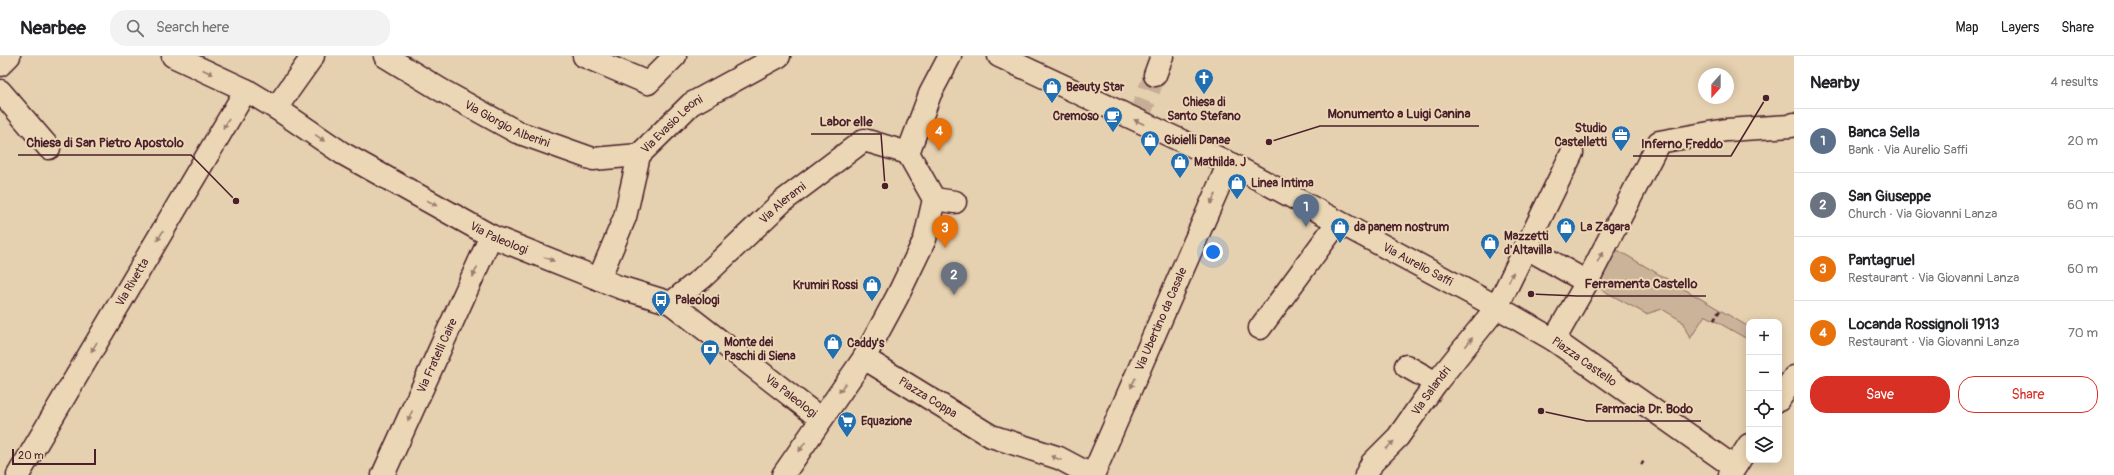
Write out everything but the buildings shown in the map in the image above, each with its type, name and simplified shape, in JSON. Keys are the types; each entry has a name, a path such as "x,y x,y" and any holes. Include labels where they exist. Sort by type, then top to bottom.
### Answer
{"street":[{"name":"Via Paleologi","path":"173,56 246,90 276,108 342,153 491,236 599,279 671,303 821,419"},
{"path":"276,108 312,56"},
{"name":"Via Giorgio Alberini","path":"385,56 441,90 517,132 593,159 639,155"},
{"path":"584,56 648,83 675,56"},
{"name":"Via Evasio Leoni","path":"599,279 625,216 639,155 691,104 780,56"},
{"path":"783,475 864,358 904,284 925,239 934,199 908,153 930,94 950,56"},
{"name":"Via Aurelio Saffi","path":"999,56 1229,164 1497,306 1554,340"},
{"name":"Via Rivetta","path":"18,475 246,90"},
{"path":"0,91 49,148"},
{"name":"Piazza Castello","path":"1746,449 1733,472 1554,340 1587,282 1659,142 1726,130 1791,126 1794,124"},
{"name":"Via Alerami","path":"671,303 702,278 783,201 864,140 908,153"},
{"name":"Via Salandri","path":"1366,475 1372,463 1398,437 1436,383 1497,306 1572,153"},
{"name":"Via Ubertino da Casale","path":"991,436 1059,458 1092,475 1229,164"},
{"path":"934,199 956,202"},
{"path":"1260,328 1338,222"},
{"name":"Via Fratelli Caire","path":"384,475 491,236"},
{"path":"1525,247 1587,282"},
{"name":"Piazza Coppa","path":"864,358 991,436"},
{"path":"1406,366 1436,383"},
{"path":"1782,395 1794,377"}],"path":[{"path":"1714,320 1720,310"},
{"path":"1641,465 1644,461"}],"shaded area":[{"path":"1614,248 1746,325 1746,338 1705,315 1690,339 1682,321 1662,309 1646,314 1595,286"}],"tunnel":[{"path":"1137,121 1155,75"}],"place":[{"name":"Chiesa di Santo Stefano","path":"1204,95"},
{"name":"Inferno Freddo","path":"1766,98"},
{"name":"Beauty Star","path":"1052,104"},
{"name":"Cremoso","path":"1113,133"},
{"name":"Monumento a Luigi Canina","path":"1269,142"},
{"name":"Locanda Rossignoli 1913","path":"939,151"},
{"name":"Studio Castelletti","path":"1621,152"},
{"name":"Gioielli Danae","path":"1150,157"},
{"name":"Mathilda. J","path":"1180,179"},
{"name":"Labor elle","path":"885,186"},
{"name":"Linea Intima","path":"1237,200"},
{"name":"Chiesa di San Pietro Apostolo","path":"236,201"},
{"name":"Banca Sella","path":"1306,227"},
{"name":"da panem nostrum","path":"1340,244"},
{"name":"La Zagara","path":"1566,244"},
{"name":"Pantagruel","path":"945,248"},
{"name":"Mazzetti d'Altavilla","path":"1490,260"},
{"name":"Ferramenta Castello","path":"1531,294"},
{"name":"San Giuseppe","path":"954,295"},
{"name":"Krumiri Rossi","path":"872,302"},
{"name":"Paleologi","path":"661,317"},
{"name":"Caddy's","path":"833,360"},
{"name":"Monte dei Paschi di Siena","path":"710,366"},
{"name":"Farmacia Dr. Bodo","path":"1541,411"},
{"name":"Equazione","path":"847,438"}]}
